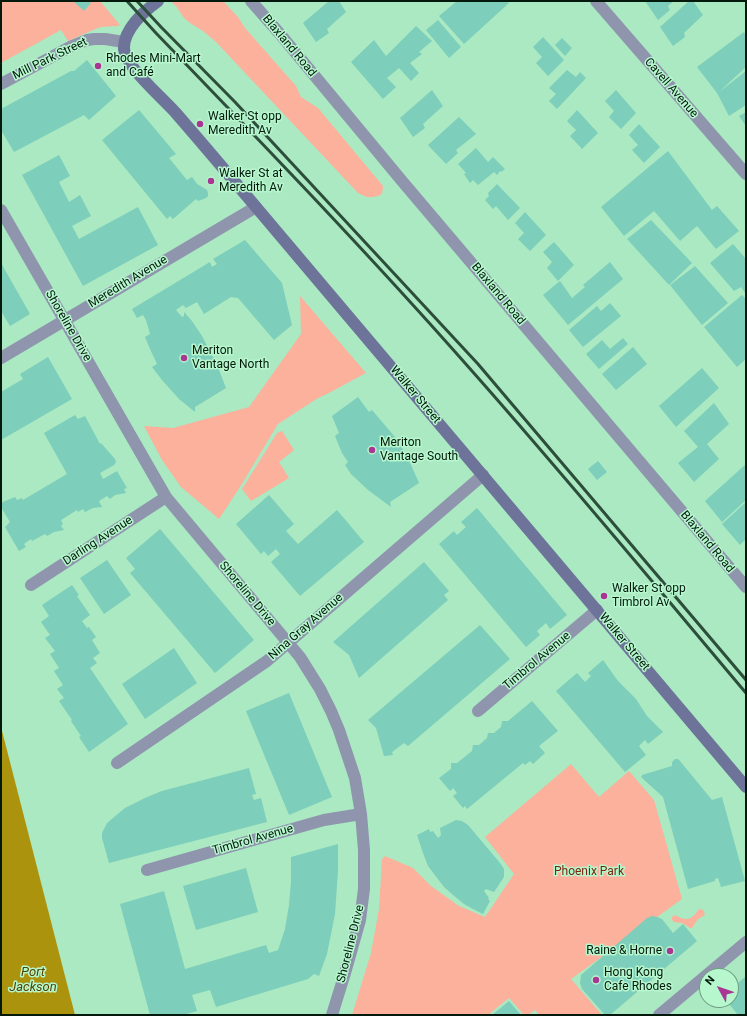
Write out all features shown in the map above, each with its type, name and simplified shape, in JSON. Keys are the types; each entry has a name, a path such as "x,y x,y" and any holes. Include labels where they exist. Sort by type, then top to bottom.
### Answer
{"street":[{"path":"124,42 132,24 158,1"},
{"name":"Blaxland Road","path":"250,1 290,46 402,181 746,587"},
{"name":"Cavell Avenue","path":"596,1 746,174"},
{"name":"Mill Park Street","path":"1,84 72,46 87,40 105,39 124,42"},
{"name":"Walker Street","path":"124,42 124,50 127,59 137,72 174,111 256,207 746,787"},
{"name":"Meredith Avenue","path":"1,358 256,207"},
{"name":"Shoreline Drive","path":"1,210 166,497 288,643 309,671 331,711 355,778 361,814 364,850 364,889 360,920 332,1015"},
{"name":"Nina Gray Avenue","path":"117,764 267,661 483,475"},
{"name":"Darling Avenue","path":"31,585 166,497"},
{"name":"Timbrol Avenue","path":"478,711 597,610"},
{"name":"Timbrol Avenue","path":"147,870 324,820 361,814"},
{"path":"659,1015 746,942"}],"green space":[{"path":"1,1 100,1 120,25 101,27 68,41 61,30 1,63"},
{"path":"175,1 223,1 296,86 301,97 318,108 383,186 382,194 375,197 370,197 358,193 216,42 184,18 176,6 172,3"},
{"path":"300,296 366,373 318,398 278,424 219,519 181,487 162,460 144,426 173,428 249,407 301,334"},
{"path":"282,431 294,450 279,462 289,478 251,501 242,489 277,433"},
{"name":"Phoenix Park","path":"571,764 599,797 629,771 654,800 682,899 571,979 602,1015 539,1015 535,1010 528,1015 524,1015 509,998 488,1015 352,1015 371,953 379,909 382,859 385,856 413,868 431,886 459,906 485,917 514,874 485,837"},
{"path":"699,909 703,910 705,915 698,919 692,928 672,920 672,917 675,915 682,919 691,918"}],"water":[{"name":"Port Jackson","path":"1,727 75,1015 1,1015"}],"building":[{"path":"73,1 88,1 91,3 84,11"},
{"path":"329,1 339,1 346,12 327,29 329,33 316,42 303,23"},
{"path":"457,1 507,1 509,3 464,44 439,16"},
{"path":"645,1 674,1 668,6 670,10 658,20"},
{"path":"689,1 693,1 703,15 684,33 685,37 673,46 660,27"},
{"path":"438,20 461,47 449,58 426,30"},
{"path":"416,26 432,41 419,52 422,54 410,63 419,73 411,81 399,68 387,78 396,87 383,99 351,62 374,40 386,56"},
{"path":"744,32 746,36 746,67 719,92 746,71 746,105 729,116 717,93 697,67"},
{"path":"543,37 564,60 548,76 536,63 542,57 533,47"},
{"path":"562,38 572,48 565,56 555,45"},
{"path":"87,60 116,96 89,120 84,115 14,152 1,130 1,109 71,71 74,71"},
{"path":"567,70 576,77 580,72 586,78 557,109 549,101 556,94 549,88"},
{"path":"432,90 443,106 423,124 425,128 413,137 400,118"},
{"path":"616,90 636,113 621,129 609,117 614,111 605,101"},
{"path":"139,110 176,154 169,158 187,180 192,177 197,184 207,190 208,193 206,198 198,201 196,199 173,219 170,216 167,219 102,140"},
{"path":"577,110 598,133 582,149 570,136 576,130 567,121"},
{"path":"746,112 746,126 739,116"},
{"path":"459,117 476,134 456,150 458,153 446,164 428,145"},
{"path":"639,124 660,147 644,163 632,150 638,145 629,135"},
{"path":"476,148 488,162 493,157 505,169 501,172 500,171 497,175 494,172 478,185 473,180 470,183 464,174 466,173 458,164"},
{"path":"668,151 712,210 717,206 739,231 716,249 697,226 680,241 654,211 624,236 601,207"},
{"path":"59,155 70,176 59,182 69,202 80,195 91,216 72,226 79,239 138,207 158,245 83,286 22,175"},
{"path":"497,184 520,208 508,220 496,206 493,209 485,200 489,196 488,193"},
{"path":"525,212 546,235 530,251 518,239 524,233 515,223"},
{"path":"651,220 692,263 669,285 627,239"},
{"path":"245,240 282,283 292,325 274,340 238,298 231,297 204,314 197,302 186,308 183,305 176,310 182,317 184,316 184,312 202,336 217,365 226,388 195,407 195,412 179,399 152,367 157,364 145,337 150,334 146,320 143,315 137,318 132,309 210,262 212,267 217,264 213,259"},
{"path":"554,242 574,265 558,281 547,268 552,262 543,252"},
{"path":"733,244 746,259 746,294 741,287 734,291 710,263"},
{"path":"610,262 623,279 568,325 543,295 560,281 572,298 585,287 583,285"},
{"path":"1,263 30,314 10,326 1,311"},
{"path":"695,266 728,303 702,325 670,285"},
{"path":"742,295 746,299 746,359 737,367 704,327"},
{"path":"610,303 621,316 583,347 569,330 597,306 601,311"},
{"path":"623,338 628,344 599,369 586,354 602,340 610,349"},
{"path":"633,347 647,364 616,390 602,374"},
{"path":"48,357 72,399 1,440 1,392 23,379 20,374"},
{"path":"702,368 719,388 676,427 659,406"},
{"name":"Meriton Vantage South","path":"358,397 369,412 372,410 395,437 407,456 419,483 390,502 391,507 368,490 351,474 345,465 348,462 342,453 335,436 339,433 332,416"},
{"path":"714,403 729,424 707,444 719,459 694,482 678,463 698,447 684,431"},
{"path":"75,415 78,419 85,416 100,444 101,443 115,459 116,462 114,465 100,473 103,479 117,471 127,488 124,489 126,493 115,495 110,499 107,496 99,501 102,507 93,508 85,512 83,509 78,512 77,510 61,520 63,524 61,526 64,530 54,532 47,536 45,534 32,541 31,539 24,544 26,547 19,551 5,527 10,522 1,507 1,504 15,497 17,500 22,498 23,500 67,474 44,433"},
{"path":"598,461 607,472 597,480 588,469"},
{"path":"746,464 746,500 722,522 705,501"},
{"path":"269,495 294,524 286,531 298,544 337,510 364,542 300,596 271,562 280,554 276,549 268,556 264,551 261,554 236,524"},
{"path":"746,502 746,539 740,545 722,524"},
{"path":"477,508 567,615 550,629 546,623 537,631 540,635 526,647 439,544 454,531 457,535 466,527 461,522"},
{"path":"160,529 254,640 215,673 130,573 135,569 126,558"},
{"path":"107,560 131,595 104,614 80,578"},
{"path":"424,562 449,591 444,595 448,600 359,678 349,655 333,642"},
{"path":"72,585 79,595 77,596 90,615 82,621 87,628 89,627 96,637 92,640 100,653 93,658 97,663 90,668 128,724 89,752 79,737 81,736 71,721 72,720 59,701 64,698 57,689 63,685 54,671 59,668 50,654 55,651 45,638 50,635 41,622 49,616 42,605"},
{"path":"480,625 510,659 408,746 404,743 392,752 393,755 384,756 376,728 368,720"},
{"path":"174,648 197,683 145,719 122,684"},
{"path":"603,660 618,681 636,699 647,716 663,732 648,744 645,740 639,746 646,755 625,772 556,691 577,673 585,682 591,676 588,673"},
{"path":"289,693 332,797 289,815 246,711"},
{"path":"532,701 558,731 539,746 545,753 533,764 530,761 525,765 523,763 467,809 465,806 463,808 453,796 457,793 453,788 450,791 439,778 451,769 451,763 457,763 472,751 473,745 479,745 487,738 488,733 494,733 501,727 502,721 508,721"},
{"path":"675,759 680,761 712,800 722,797 745,881 721,887 718,878 715,879 715,881 688,889 663,797 641,777 642,775 672,766 672,762"},
{"path":"249,768 256,794 252,795 254,800 261,798 267,822 109,863 102,833 107,823 125,808 162,791"},
{"path":"456,820 462,821 468,825 504,869 504,877 494,892 486,889 484,891 490,901 483,914 464,904 444,887 428,866 417,835 429,829 430,832 433,831 438,838 441,835 440,828"},
{"path":"338,844 335,914 327,954 319,976 314,974 308,979 216,1007 210,990 192,995 197,1011 183,1015 150,1015 120,904 164,891 185,969 266,945 269,953 278,950 285,929 291,882 291,857"},
{"path":"246,868 258,912 196,930 183,886"},
{"path":"652,916 662,919 673,933 683,924 697,941 610,1015 605,1015 582,989 580,983 581,975 647,918"},
{"path":"746,976 746,1015 738,1015 732,1008 739,1008 739,982"},
{"path":"509,1001 521,1015 492,1015"}],"railway":[{"path":"127,1 315,200 433,328 541,450 746,693"},
{"path":"137,1 235,102 478,364 746,680"}],"place":[{"name":"Rhodes Mini-Mart and Café","path":"98,66"},
{"name":"Walker St opp Meredith Av","path":"200,124"},
{"name":"Walker St at Meredith Av","path":"211,181"},
{"name":"Meriton Vantage North","path":"184,358"},
{"name":"Meriton Vantage South","path":"372,450"},
{"name":"Walker St opp Timbrol Av","path":"604,596"},
{"name":"Raine & Horne","path":"670,951"},
{"name":"Hong Kong Cafe Rhodes","path":"596,980"}]}
